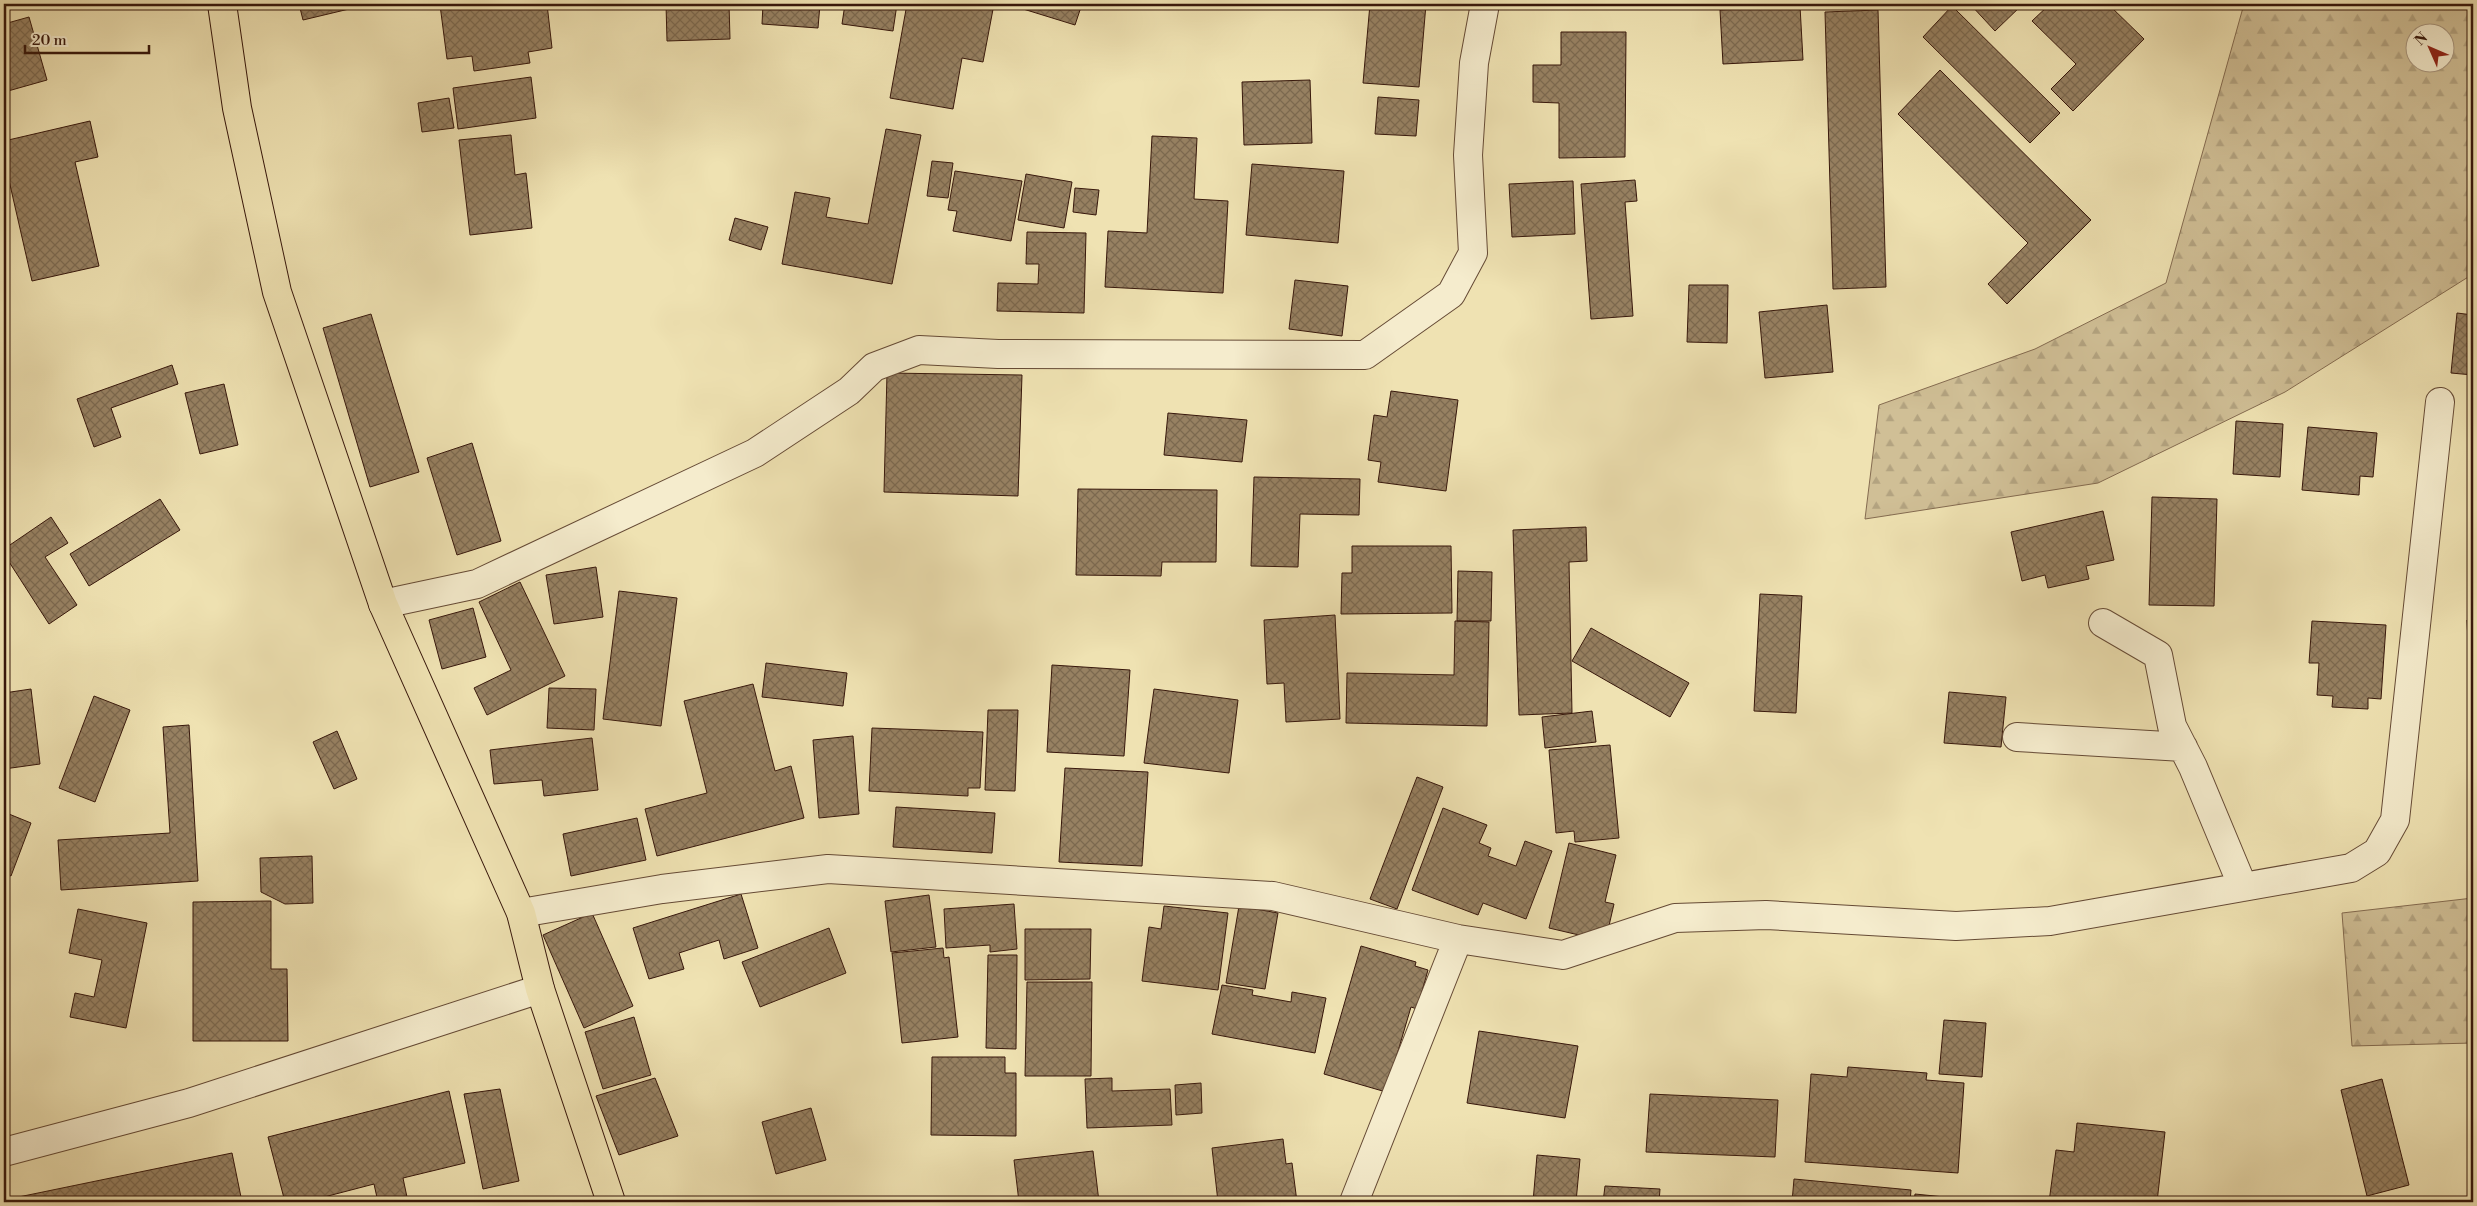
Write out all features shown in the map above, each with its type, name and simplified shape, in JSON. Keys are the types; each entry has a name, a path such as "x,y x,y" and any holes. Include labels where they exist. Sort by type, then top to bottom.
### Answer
{"main road":[{"path":"222,4 237,108 277,292 383,604 521,913 540,989 610,1202"}],"street":[{"path":"383,604 477,584 737,461 755,452 849,390 874,367 919,350 1008,354 1365,355 1451,294 1473,253 1468,155 1474,63 1485,4"},
{"path":"521,913 662,889 828,870 1273,896 1458,939 1563,955 1674,918 1766,915 1956,926 2050,921 2350,868 2377,852 2395,820 2440,402"},
{"path":"2103,623 2158,655 2172,726 2183,747 2242,887"},
{"path":"2017,737 2183,747"},
{"path":"1354,1202 1458,939"},
{"path":"4,1152 189,1103 540,989"}],"green space":[{"path":"2244,4 2473,4 2473,274 2285,392 2098,483 1865,519 1879,405 2035,349 2166,283"},
{"path":"2473,898 2473,1043 2352,1046 2342,913"}],"building":[{"path":"299,4 370,4 303,20"},
{"path":"547,4 552,48 528,52 530,63 474,71 472,56 447,59 440,5"},
{"path":"666,4 729,4 730,39 667,41"},
{"path":"763,4 820,4 818,28 762,24"},
{"path":"845,4 897,4 893,31 842,24"},
{"path":"907,4 994,4 983,62 962,58 953,109 890,98"},
{"path":"1007,4 1082,4 1075,25"},
{"path":"1370,4 1426,4 1419,87 1363,83"},
{"path":"1970,4 2023,4 1995,31"},
{"path":"2050,4 2108,4 2144,39 2073,111 2051,89 2076,64 2032,21"},
{"path":"1800,6 1803,60 1723,64 1720,10"},
{"path":"1952,6 2060,113 2030,143 1923,37"},
{"path":"1878,10 1886,287 1833,289 1825,12"},
{"path":"29,17 47,80 8,91 4,77 4,24"},
{"path":"1561,32 1626,32 1625,157 1559,158 1559,103 1533,102 1533,65 1561,65"},
{"path":"1940,70 2091,220 2007,304 1988,284 2028,243 1898,114"},
{"path":"531,77 536,118 458,129 453,88"},
{"path":"1310,80 1312,143 1244,145 1242,82"},
{"path":"1378,97 1419,100 1416,136 1375,134"},
{"path":"449,98 454,128 422,132 418,103"},
{"path":"90,121 98,157 75,162 99,266 32,281 8,176 4,177 4,141"},
{"path":"886,129 921,135 892,284 782,264 795,192 830,198 826,217 868,224"},
{"path":"511,135 515,175 526,173 532,228 470,235 459,140"},
{"path":"1152,136 1197,138 1194,199 1228,201 1223,293 1105,287 1108,231 1147,233"},
{"path":"932,161 953,163 948,198 927,196"},
{"path":"1252,164 1344,171 1338,243 1246,235"},
{"path":"955,171 1022,181 1011,241 953,231 957,211 948,210"},
{"path":"1026,174 1072,182 1064,228 1018,220"},
{"path":"1635,180 1637,201 1625,202 1633,316 1591,319 1581,184"},
{"path":"1573,181 1575,234 1512,237 1509,184"},
{"path":"1075,188 1099,190 1096,215 1073,212"},
{"path":"735,218 768,227 761,250 729,240"},
{"path":"1027,232 1086,233 1084,313 997,311 998,283 1038,284 1039,264 1026,264"},
{"path":"1295,280 1348,286 1342,336 1289,329"},
{"path":"1689,285 1728,285 1727,343 1687,342"},
{"path":"1827,305 1833,372 1765,378 1759,312"},
{"path":"2457,313 2473,315 2473,375 2451,373"},
{"path":"371,314 419,472 370,487 323,328"},
{"path":"172,365 178,384 111,408 121,437 94,447 77,399"},
{"path":"887,373 1022,375 1018,496 884,492"},
{"path":"224,384 238,445 200,454 185,393"},
{"path":"1391,391 1458,400 1446,491 1378,482 1381,462 1368,460 1374,415 1387,417"},
{"path":"1168,413 1247,420 1242,462 1164,455"},
{"path":"2236,421 2283,424 2280,477 2233,474"},
{"path":"2308,427 2377,433 2373,477 2360,476 2359,495 2302,490"},
{"path":"472,443 501,541 457,555 427,458"},
{"path":"1254,477 1360,479 1359,515 1300,514 1298,567 1251,566"},
{"path":"1078,489 1217,490 1216,562 1162,562 1161,576 1076,575"},
{"path":"2152,497 2217,499 2214,606 2149,605"},
{"path":"160,499 180,530 89,586 70,554"},
{"path":"2103,511 2114,560 2086,566 2089,579 2048,588 2045,575 2022,581 2011,532"},
{"path":"51,517 68,543 45,557 77,605 49,624 4,554 4,549"},
{"path":"1586,527 1587,561 1569,562 1572,713 1519,715 1513,530"},
{"path":"1352,546 1451,546 1452,613 1341,614 1342,573 1352,573"},
{"path":"596,567 603,617 554,624 546,575"},
{"path":"1458,571 1492,572 1491,621 1457,621"},
{"path":"520,582 565,676 487,715 474,688 511,670 479,602"},
{"path":"619,591 677,598 661,726 603,719"},
{"path":"1760,594 1802,596 1796,713 1754,711"},
{"path":"473,608 486,657 442,669 429,620"},
{"path":"1335,615 1340,719 1286,722 1284,683 1267,684 1264,620"},
{"path":"2467,620 2473,620 2473,710 2471,710"},
{"path":"1455,621 1489,622 1487,726 1346,723 1347,673 1454,675"},
{"path":"2312,621 2386,625 2381,699 2368,698 2368,709 2332,707 2333,696 2317,695 2319,663 2309,663"},
{"path":"1591,628 1689,683 1670,717 1572,661"},
{"path":"766,663 847,673 843,706 762,697"},
{"path":"1052,665 1130,670 1124,756 1047,752"},
{"path":"753,684 775,771 791,766 804,818 657,856 645,809 707,793 684,701"},
{"path":"549,688 596,689 594,730 547,728"},
{"path":"31,689 40,764 4,769 4,693"},
{"path":"1154,689 1238,700 1229,773 1144,763"},
{"path":"1949,692 2006,697 2001,747 1944,743"},
{"path":"94,696 130,710 95,802 59,788"},
{"path":"988,710 1018,710 1015,791 985,790"},
{"path":"1592,711 1596,742 1545,748 1542,717"},
{"path":"189,725 198,881 61,890 58,840 170,833 163,727"},
{"path":"872,728 983,732 980,788 968,788 968,796 869,791"},
{"path":"337,731 357,779 334,789 313,742"},
{"path":"853,736 859,814 819,818 813,740"},
{"path":"592,738 598,790 544,796 542,780 494,784 490,750"},
{"path":"1610,745 1619,838 1575,842 1574,831 1556,833 1549,750"},
{"path":"1065,768 1148,772 1142,866 1059,862"},
{"path":"1417,777 1443,787 1397,909 1370,899"},
{"path":"896,807 995,813 992,853 893,847"},
{"path":"1443,808 1487,825 1479,843 1491,848 1488,856 1516,866 1525,841 1552,851 1526,919 1483,903 1478,915 1412,890"},
{"path":"4,812 31,823 11,876 4,873"},
{"path":"637,818 646,860 571,876 563,834"},
{"path":"1569,843 1616,855 1605,902 1614,904 1608,930 1598,928 1596,939 1549,928"},
{"path":"312,856 313,903 285,904 261,892 260,858"},
{"path":"741,894 758,948 724,959 719,940 679,953 684,969 649,979 633,928"},
{"path":"929,895 936,947 891,952 885,901"},
{"path":"271,901 271,969 287,969 288,1041 193,1041 193,902"},
{"path":"1014,904 1017,949 990,952 990,945 946,948 944,909"},
{"path":"1164,906 1228,913 1218,990 1142,981 1149,927 1161,929"},
{"path":"1239,906 1278,913 1265,989 1226,983"},
{"path":"78,909 147,923 126,1028 70,1017 75,993 94,997 102,960 69,953"},
{"path":"592,913 633,1006 584,1028 543,935"},
{"path":"829,928 846,973 760,1007 742,962"},
{"path":"1025,929 1091,929 1090,979 1025,980"},
{"path":"1361,946 1416,962 1415,966 1428,970 1417,1009 1411,1007 1386,1092 1324,1074"},
{"path":"943,948 944,958 949,957 958,1037 902,1043 892,953"},
{"path":"988,955 1017,955 1016,1049 986,1048"},
{"path":"1027,982 1092,982 1091,1076 1025,1076"},
{"path":"1222,985 1253,990 1252,995 1291,1002 1292,992 1326,998 1315,1053 1212,1034"},
{"path":"634,1017 651,1075 603,1089 585,1032"},
{"path":"1944,1020 1986,1023 1982,1077 1939,1074"},
{"path":"1479,1031 1578,1046 1565,1118 1467,1103"},
{"path":"932,1057 1005,1057 1005,1073 1016,1073 1016,1136 931,1135"},
{"path":"1848,1067 1927,1073 1926,1080 1964,1083 1958,1173 1805,1162 1811,1074 1847,1077"},
{"path":"655,1078 678,1136 619,1155 596,1096"},
{"path":"1112,1078 1112,1091 1170,1089 1172,1125 1087,1128 1085,1079"},
{"path":"2382,1079 2409,1185 2367,1196 2341,1090"},
{"path":"1201,1083 1202,1113 1176,1115 1175,1085"},
{"path":"500,1089 519,1181 483,1189 464,1094"},
{"path":"449,1091 465,1163 403,1178 408,1202 378,1202 374,1184 305,1202 285,1202 268,1137"},
{"path":"1650,1094 1778,1100 1775,1157 1646,1152"},
{"path":"811,1108 826,1160 776,1174 762,1122"},
{"path":"2077,1123 2165,1132 2157,1202 2049,1202 2056,1150 2074,1152"},
{"path":"1283,1139 1286,1164 1292,1163 1297,1202 1218,1202 1212,1148"},
{"path":"1093,1151 1099,1202 1019,1202 1014,1160"},
{"path":"232,1153 242,1202 4,1202 4,1200"},
{"path":"1537,1155 1580,1159 1576,1202 1533,1202"},
{"path":"1794,1179 1911,1190 1910,1202 1792,1202"},
{"path":"1605,1186 1660,1189 1659,1202 1603,1202"},
{"path":"1915,1194 1974,1200 1974,1202 1914,1202"}]}
